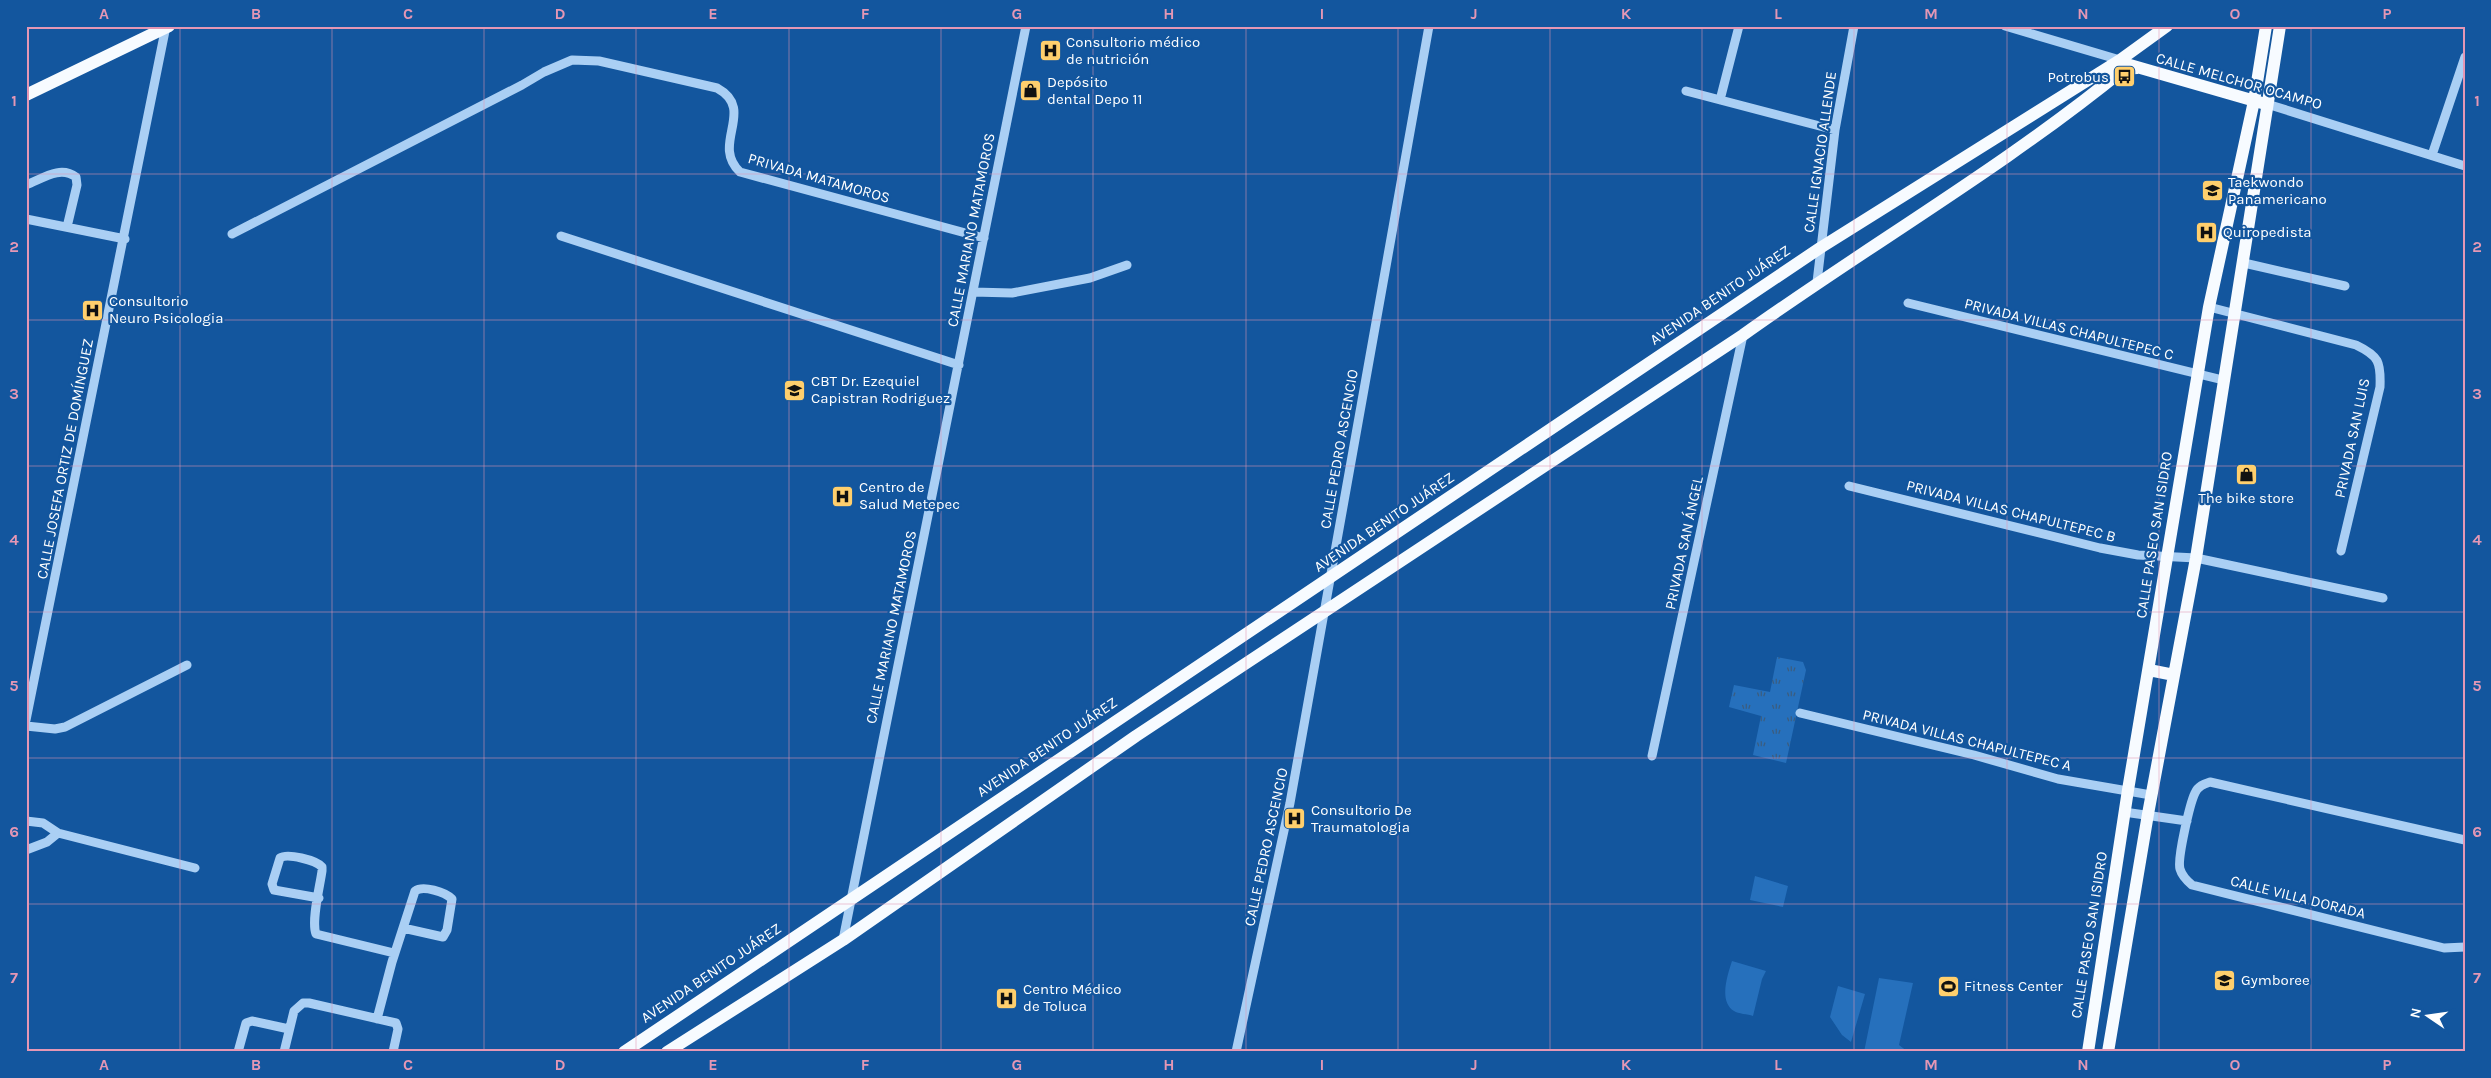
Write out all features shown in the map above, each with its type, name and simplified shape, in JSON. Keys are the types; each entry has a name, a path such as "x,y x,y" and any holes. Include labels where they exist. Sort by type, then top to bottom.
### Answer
{"main road":[{"name":"AVENIDA BENITO JUÁREZ","path":"624,1052 1820,248 2120,60 2167,26"},
{"name":"CALLE PASEO SAN ISIDRO","path":"2088,1052 2124,812 2208,307 2254,101 2266,26"},
{"path":"2108,1052 2151,795 2196,558 2223,380 2244,264 2266,104 2280,26"},
{"path":"26,95 167,27"},
{"name":"CALLE MELCHOR OCAMPO","path":"2120,60 2138,68 2266,104"},
{"path":"667,1052 843,940 1136,736 1743,335 1817,282 1996,163 2124,69 2138,68"},
{"path":"2149,670 2174,675"}],"street":[{"name":"CALLE MARIANO MATAMOROS","path":"843,940 849,899 959,365 1026,26"},
{"name":"CALLE PEDRO ASCENCIO","path":"1236,1052 1290,803 1429,26"},
{"path":"1720,100 1739,26"},
{"name":"CALLE IGNACIO ALLENDE","path":"1817,282 1835,130 1854,26"},
{"name":"CALLE MELCHOR OCAMPO","path":"2005,26 2120,60"},
{"name":"CALLE JOSEFA ORTIZ DE DOMÍNGUEZ","path":"26,720 167,27"},
{"path":"2432,155 2465,57"},
{"name":"PRIVADA MATAMOROS","path":"232,234 544,72 572,60 599,61 717,88 726,93 732,101 734,117 729,157 740,172 984,238"},
{"path":"1686,91 1835,130"},
{"name":"CALLE MELCHOR OCAMPO","path":"2266,104 2465,166"},
{"path":"26,185 61,171 70,172 76,177 77,185 67,227"},
{"path":"26,219 125,238"},
{"path":"561,236 959,365"},
{"path":"2244,264 2345,286"},
{"path":"973,292 1012,293 1090,278 1127,265"},
{"name":"PRIVADA VILLAS CHAPULTEPEC C","path":"1908,303 2223,380"},
{"name":"PRIVADA SAN LUIS","path":"2208,307 2356,344 2371,352 2377,359 2380,370 2380,387 2342,551"},
{"name":"PRIVADA SAN ÁNGEL","path":"1652,756 1743,335"},
{"name":"PRIVADA VILLAS CHAPULTEPEC B","path":"1849,486 2138,556 2196,558 2384,598"},
{"path":"26,726 55,729 65,727 187,665"},
{"name":"PRIVADA VILLAS CHAPULTEPEC A","path":"1800,713 1974,755 2058,778 2128,790"},
{"name":"CALLE VILLA DORADA","path":"2465,840 2210,782 2202,785 2195,792 2187,821 2179,868 2183,877 2192,884 2444,948 2465,947"},
{"path":"2128,790 2151,795"},
{"path":"2124,812 2187,821"},
{"path":"26,821 43,823 58,833 195,868"},
{"path":"26,850 47,842 58,833"},
{"path":"319,898 274,890 272,884 280,858 285,856 320,864 322,871 319,898 314,928 316,934 394,953"},
{"path":"377,1019 394,953 413,894 417,888 445,894 452,899 447,930 443,937 403,928"},
{"path":"284,1052 294,1011 303,1003 393,1022 398,1026 393,1052"},
{"path":"238,1052 246,1023 252,1021 289,1029"}],"green space":[{"path":"1777,657 1803,662 1806,670 1786,763 1753,755 1761,716 1729,707 1734,685 1770,692"},
{"path":"1755,876 1788,886 1783,907 1750,900"},
{"path":"1732,961 1766,971 1762,979 1753,1016 1734,1011 1726,1001 1728,973"},
{"path":"1879,978 1913,983 1899,1045 1908,1052 1864,1052"},
{"path":"1838,986 1865,994 1851,1042 1842,1035 1830,1017"}],"place":[{"name":"Consultorio médico de nutrición","path":"1050,51"},
{"name":"Potrobus","path":"2125,77"},
{"name":"Depósito dental Depo 11","path":"1031,91"},
{"name":"Taekwondo Panamericano","path":"2212,191"},
{"name":"Quiropedista","path":"2207,232"},
{"name":"Consultorio Neuro Psicologia","path":"93,310"},
{"name":"CBT Dr. Ezequiel Capistran Rodriguez","path":"795,390"},
{"name":"The bike store","path":"2246,475"},
{"name":"Centro de Salud Metepec","path":"843,496"},
{"name":"Consultorio De Traumatologia","path":"1295,819"},
{"name":"Gymboree","path":"2225,980"},
{"name":"Fitness Center","path":"1948,986"},
{"name":"Centro Médico de Toluca","path":"1007,998"}]}
